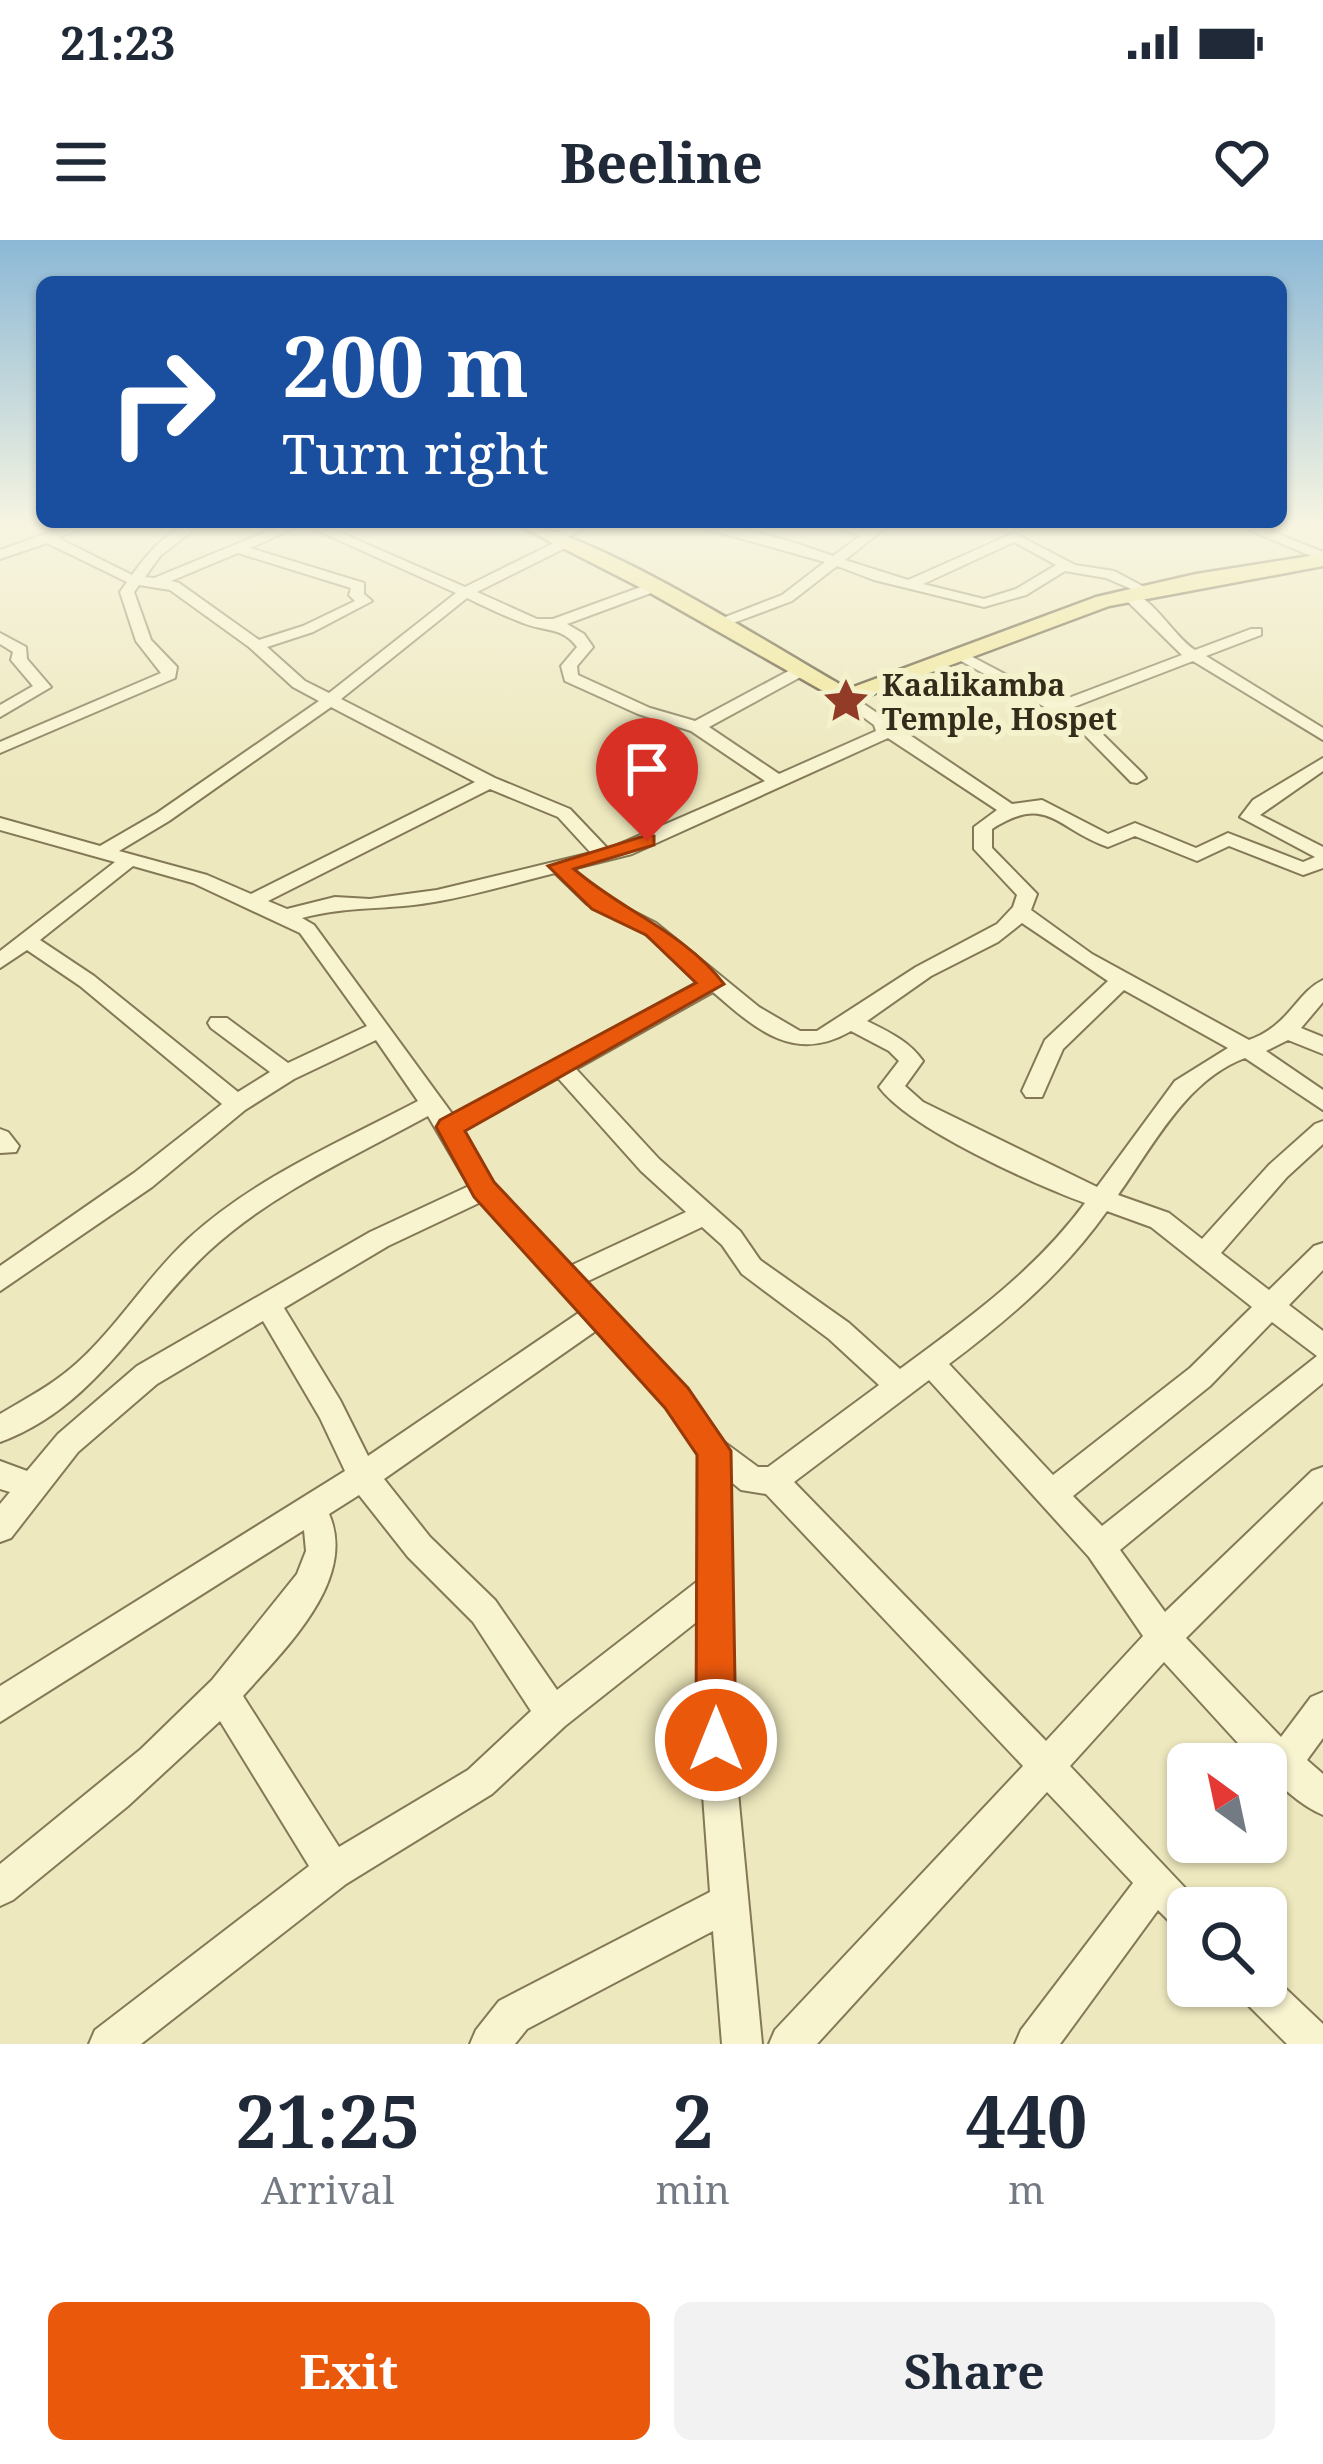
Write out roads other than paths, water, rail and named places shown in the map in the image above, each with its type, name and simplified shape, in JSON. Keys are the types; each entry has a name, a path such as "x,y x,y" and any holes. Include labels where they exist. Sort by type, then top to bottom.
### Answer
{"main road":[{"path":"694,609 846,698 1091,609"}],"street":[{"path":"0,748 169,675 169,667 144,641 132,609"},
{"path":"206,609 299,684 489,782 564,813 604,856"},
{"path":"256,646 348,609"},
{"path":"103,851 163,817 329,701 444,609"},
{"path":"504,609 535,623 555,623 593,609"},
{"path":"720,624 758,609"},
{"path":"1150,609 1166,636 1323,735"},
{"path":"555,623 584,644 585,651 569,666 568,674 580,684 697,727 777,781"},
{"path":"1057,708 1256,632"},
{"path":"0,638 21,650 19,659 43,687 0,712"},
{"path":"960,656 1078,719 1137,778"},
{"path":"697,727 800,671"},
{"path":"846,698 1010,810"},
{"path":"285,916 334,903 370,905 437,896 604,856 879,737 886,729"},
{"path":"559,866 600,904 654,930 712,984 795,1037 818,1038 1022,913 1027,894 983,849 983,827 1010,810 1036,804 1108,842 1135,829 1197,855 1228,839 1304,869 1323,858 1249,817 1259,804 1323,763"},
{"path":"255,900 489,782"},
{"path":"1298,843 1323,825"},
{"path":"3,827 132,858 255,900 307,929 440,1116 484,1190 677,1398 714,1451 752,1480 773,1481 1009,1303 1067,1247 1184,1087 1246,1048 1275,1039 1323,987"},
{"path":"0,961 132,858"},
{"path":"1022,913 1121,981 1246,1048 1323,1102"},
{"path":"28,942 87,980 238,1104"},
{"path":"1034,1091 1053,1045 1121,981"},
{"path":"0,1429 55,1396 91,1367 164,1280 213,1232 258,1200 440,1116 561,1067 712,984"},
{"path":"851,1022 897,1046 912,1061 892,1087 899,1097 974,1141 1160,1220 1323,1347"},
{"path":"220,1023 286,1073"},
{"path":"0,1280 143,1180 238,1104 286,1073 380,1029"},
{"path":"1285,1030 1323,1046"},
{"path":"561,1067 650,1165 731,1238 751,1268 839,1331 901,1388"},
{"path":"1205,1253 1278,1171 1323,1130"},
{"path":"0,1528 104,1408 147,1375 379,1239 484,1190"},
{"path":"567,1279 706,1214"},
{"path":"1052,1494 1183,1392 1323,1253"},
{"path":"266,1302 330,1409 363,1476 419,1546 484,1610 553,1714"},
{"path":"0,1706 363,1476 598,1314"},
{"path":"932,1364 1100,1547 1168,1636 1264,1743"},
{"path":"1100,1547 1323,1366"},
{"path":"714,1451 716,1740 742,2044"},
{"path":"0,1475 32,1486"},
{"path":"773,1481 1167,1892"},
{"path":"789,2044 891,1944 1203,1591 1323,1481"},
{"path":"0,1887 128,1784 224,1696 283,1622 320,1560 318,1520 310,1508"},
{"path":"110,2044 333,1871 480,1782 553,1714 715,1587"},
{"path":"224,1696 333,1871"},
{"path":"1287,1758 1323,1709"},
{"path":"1287,1767 1323,1797"},
{"path":"1035,2044 1157,1882"},
{"path":"490,2044 513,2014 730,1902"},
{"path":"1278,2007 1315,2044"}],"place":[{"name":"Kaalikamba Temple, Hospet","path":"846,701"}]}
